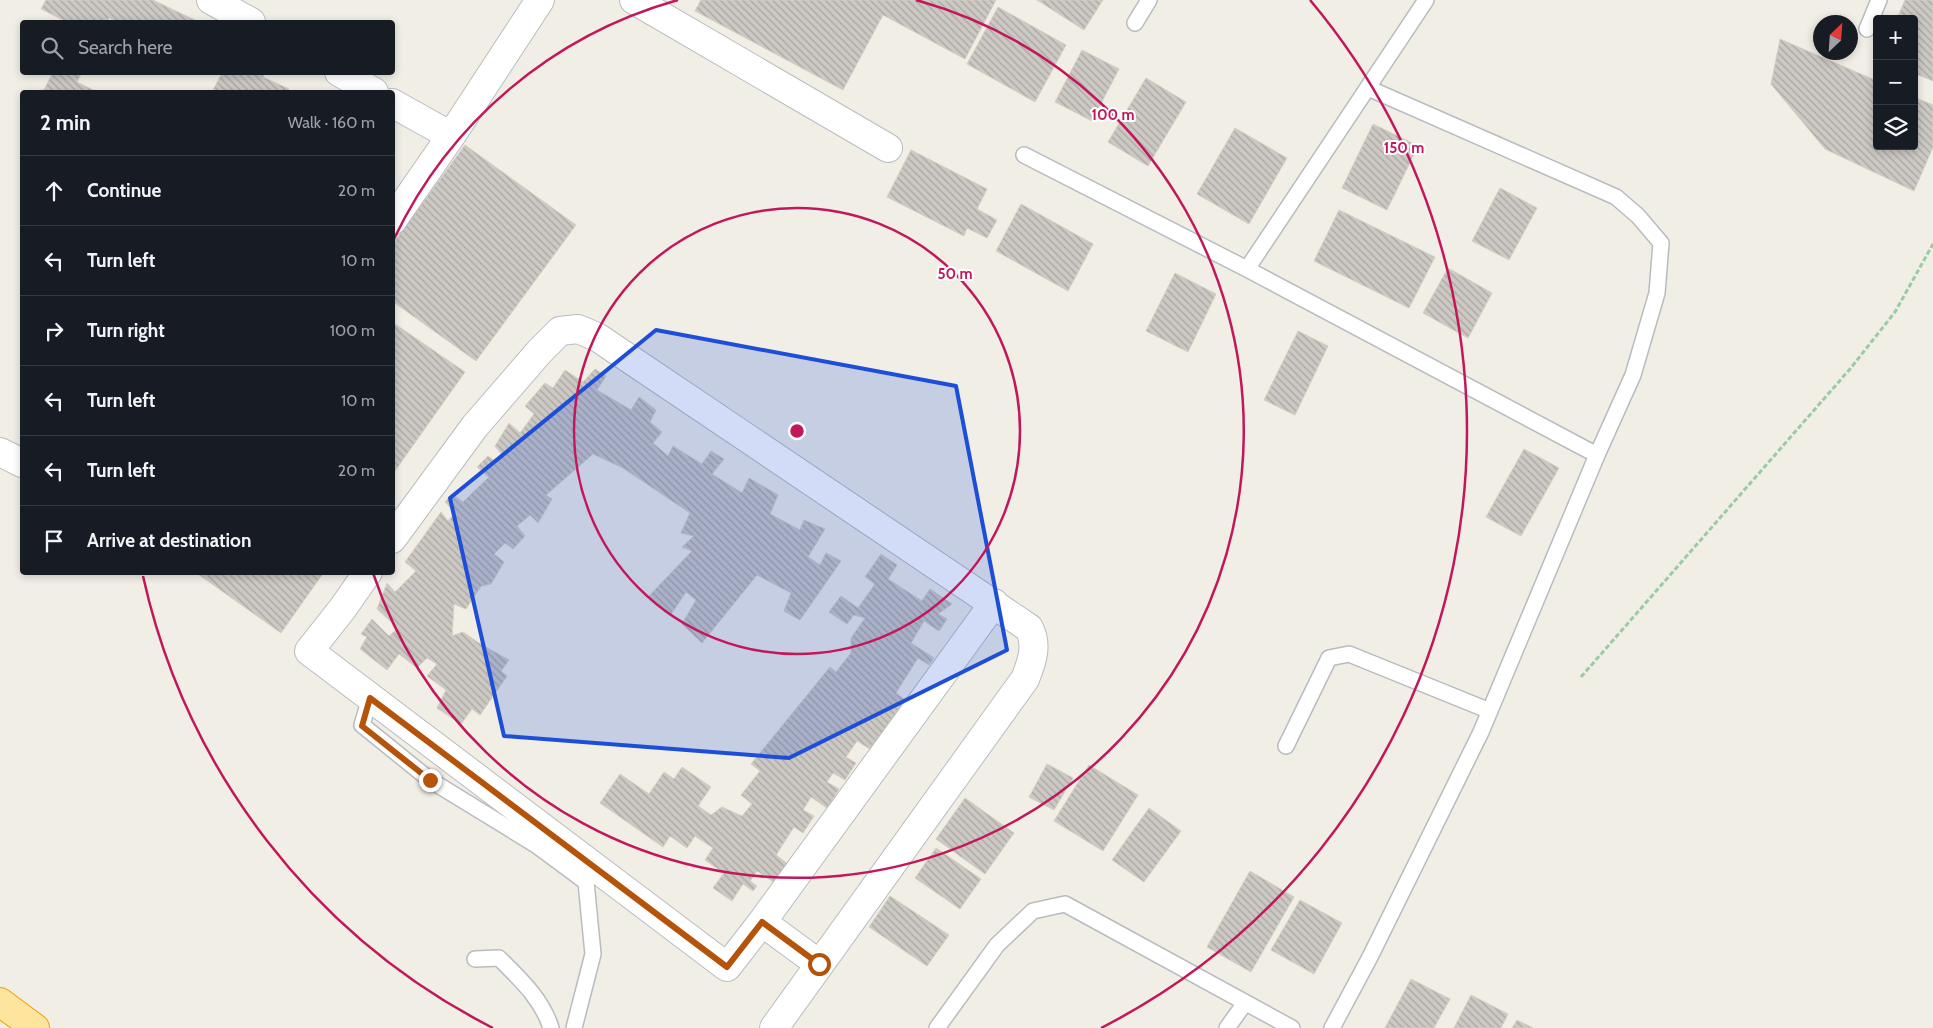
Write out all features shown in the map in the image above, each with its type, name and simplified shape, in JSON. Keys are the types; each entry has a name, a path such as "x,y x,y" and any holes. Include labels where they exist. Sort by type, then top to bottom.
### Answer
{"highway":[{"path":"0,1002 35,1028"}],"street":[{"path":"211,0 246,20"},
{"path":"395,217 451,136 540,0"},
{"path":"634,0 888,148"},
{"path":"344,75 370,90"},
{"path":"395,105 451,136"},
{"path":"395,535 475,426 540,351 560,331 578,329 597,336 1029,628 1034,637 1033,659 1025,679 774,1028"},
{"path":"0,452 20,462"},
{"path":"366,575 343,608 309,650 727,967 762,922 994,603"},
{"path":"762,922 819,964"}],"lane":[{"path":"1135,23 1149,0"},
{"path":"1247,269 1426,0"},
{"path":"1866,29 1879,0"},
{"path":"1332,1028 1374,949 1482,732 1633,375 1657,293 1661,243 1638,216 1616,197 1368,88"},
{"path":"1024,154 1247,269 1598,455"},
{"path":"1286,746 1329,658 1349,654 1490,711"},
{"path":"370,698 362,726 430,780 536,844 586,882 593,954 574,1028"},
{"path":"937,1028 997,945 1034,911 1065,904 1292,1028"},
{"path":"475,958 500,958 546,1011 551,1028"},
{"path":"1227,1028 1245,1003"}],"path":[{"path":"1581,677 1850,369 1895,312 1933,244"}],"highlighted area":[{"path":"656,330 956,386 1007,650 789,758 504,736 450,498"}],"building":[{"path":"46,0 153,0 195,20 114,20 109,18 108,20 63,20 41,9"},
{"path":"701,0 996,0 965,59 883,15 843,90 695,11"},
{"path":"1037,0 1103,0 1084,30"},
{"path":"1905,0 1933,0 1933,81 1918,75 1918,15 1899,15"},
{"path":"998,7 1066,45 1035,102 967,64"},
{"path":"1780,39 1813,53 1813,60 1828,60 1873,79 1873,150 1918,150 1918,99 1933,105 1933,147 1914,191 1825,149 1771,84"},
{"path":"1082,50 1119,69 1092,121 1055,102"},
{"path":"52,75 80,75 77,82 93,90 44,90"},
{"path":"221,75 264,75 263,77 289,89 288,90 213,90"},
{"path":"1146,78 1186,102 1148,166 1108,142"},
{"path":"1373,124 1418,146 1387,210 1342,188"},
{"path":"1235,128 1287,158 1249,224 1197,194"},
{"path":"465,145 576,225 476,361 395,303 395,241"},
{"path":"911,150 987,189 977,209 997,220 987,238 967,228 964,236 887,197"},
{"path":"1500,188 1537,208 1509,260 1472,241"},
{"path":"1021,204 1093,244 1068,291 996,251"},
{"path":"1339,210 1435,257 1409,308 1314,261"},
{"path":"1448,268 1492,293 1468,338 1423,313"},
{"path":"1175,273 1216,294 1188,352 1146,331"},
{"path":"395,324 465,372 395,471"},
{"path":"1298,331 1328,346 1295,415 1264,400"},
{"path":"595,369 606,376 597,390 631,410 639,397 656,410 650,422 662,432 653,443 668,456 673,446 702,464 711,451 724,459 712,474 742,493 749,478 778,495 770,514 800,530 804,520 825,529 808,557 820,565 826,553 841,561 800,620 784,611 791,593 757,575 702,643 682,624 696,600 686,592 670,616 648,597 692,551 682,547 694,536 681,533 690,513 623,468 593,454 546,495 552,499 538,523 530,515 517,526 525,536 513,549 505,543 494,554 504,562 491,584 481,586 466,609 454,604 452,636 463,632 509,660 501,671 507,676 480,715 472,709 461,724 437,708 446,690 427,676 437,664 427,658 417,668 399,654 387,670 360,649 367,637 361,634 372,619 389,636 398,628 377,609 387,583 395,592 416,571 405,562 441,512 448,521 455,513 445,502 452,494 463,502 489,477 477,467 488,456 496,462 502,455 495,446 509,423 520,433 534,414 525,406 545,383 553,388 565,370 583,382"},
{"path":"1524,449 1559,468 1521,536 1486,517"},
{"path":"881,554 897,565 888,579 922,601 930,589 952,604 938,614 947,619 939,631 924,621 911,643 934,658 929,665 918,658 896,693 905,700 873,751 857,741 846,757 856,763 845,780 833,773 827,782 839,789 827,808 811,797 803,810 814,816 803,833 794,827 776,855 788,864 775,883 757,871 750,881 757,886 753,891 743,884 732,901 713,888 724,873 705,860 713,848 695,836 687,848 670,836 663,847 600,803 620,774 649,794 664,772 674,779 682,767 711,787 698,806 711,815 722,807 742,816 752,804 741,795 760,771 751,764 830,667 836,672 851,653 851,638 865,618 854,615 847,624 829,612 841,596 858,608 875,584 865,577"},
{"path":"199,575 322,575 281,633"},
{"path":"1047,764 1073,778 1054,810 1029,797"},
{"path":"1089,765 1138,795 1103,851 1054,821"},
{"path":"965,798 1014,833 985,874 936,839"},
{"path":"1149,808 1181,831 1144,882 1112,860"},
{"path":"936,848 981,879 960,909 915,878"},
{"path":"1250,871 1294,897 1251,972 1207,947"},
{"path":"890,896 949,935 927,966 869,927"},
{"path":"1300,900 1342,923 1314,974 1271,950"},
{"path":"1411,979 1450,999 1434,1028 1385,1028"},
{"path":"1471,995 1508,1014 1501,1028 1454,1028"},
{"path":"1517,1020 1533,1028 1512,1028"}],"route":[{"path":"430,780 362,726 370,698 727,967 762,922 819,964"}]}
